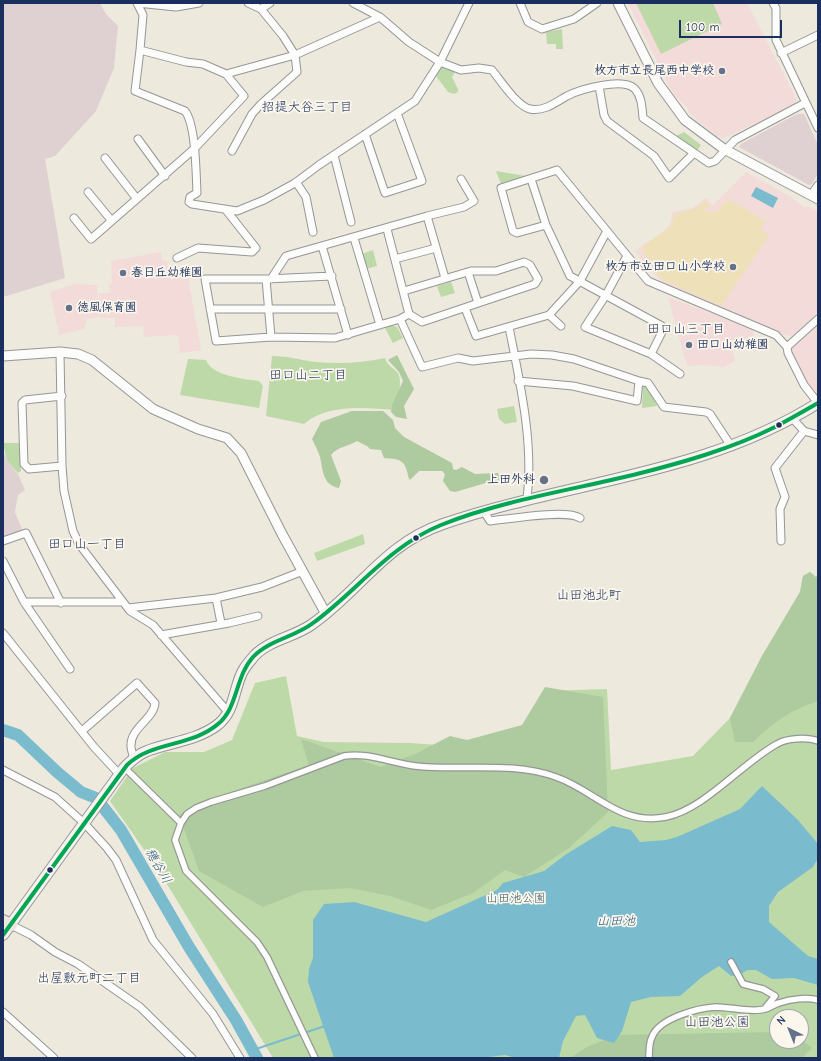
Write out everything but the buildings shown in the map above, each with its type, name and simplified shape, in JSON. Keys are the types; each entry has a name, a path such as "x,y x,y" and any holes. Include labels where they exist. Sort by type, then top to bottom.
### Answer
{"main road":[{"path":"3,935 7,923 134,758 146,751 199,736 216,726 228,712 243,669 257,654 277,641 309,626 326,614 391,552 405,542 442,524 527,499 682,463 731,446 793,419 818,403"}],"street":[{"path":"199,3 176,7 137,3 142,15 140,50 134,91 138,94 186,111 190,117 197,193 190,197 189,202 192,204 237,211 264,200 296,182 334,154 415,101 440,62 469,3"},
{"path":"232,150 252,114 261,104 296,75 297,72 295,55 283,36 261,9 248,3"},
{"path":"261,9 270,3"},
{"path":"353,3 380,17 409,42 440,62 461,70 479,68 492,70 521,104 532,110 548,107 568,96 599,86 626,83 635,89 641,101 643,118 709,163 715,161 724,149 735,140 805,103"},
{"path":"520,3 528,22 542,29 574,19 597,3"},
{"path":"618,3 658,83 685,120 724,149 815,197 818,185"},
{"path":"773,3 776,8 776,40 818,128"},
{"path":"226,74 295,55 380,17"},
{"path":"781,53 818,35"},
{"path":"74,218 91,239 111,220 165,176 194,149 244,96 226,74 203,64 186,62 140,50"},
{"path":"599,86 604,115 608,121 654,156 669,178 694,154"},
{"path":"365,134 386,193 422,181 397,113"},
{"path":"138,139 165,176"},
{"path":"334,154 350,222"},
{"path":"105,158 137,199"},
{"path":"546,225 516,233 513,231 501,188 531,180 557,170 648,281 776,335 787,347 788,353 804,385 818,403"},
{"path":"271,337 268,308 269,279 286,256 464,207 474,201 461,179"},
{"path":"531,180 546,225 570,276 662,326 663,330 651,354"},
{"path":"296,182 306,197 313,232"},
{"path":"88,192 111,220"},
{"path":"177,258 198,248 252,252 256,248 226,210"},
{"path":"427,216 445,278"},
{"path":"387,229 409,314 422,322 535,284 538,279 530,265 524,262 496,271 468,272 404,291"},
{"path":"465,308 476,336 549,315 580,281 607,231"},
{"path":"354,238 380,325"},
{"path":"322,246 348,335"},
{"path":"395,259 436,248"},
{"path":"627,256 606,295 586,326 651,354 680,374"},
{"path":"468,272 478,303"},
{"path":"332,276 269,279 205,279 216,341 271,337 335,338 400,319 409,314"},
{"path":"210,309 341,309"},
{"path":"549,315 561,326"},
{"path":"400,319 422,367 458,358 473,362 531,354 552,355 574,359 639,382 648,382 664,407 706,412 710,414 731,446"},
{"path":"787,347 818,319"},
{"path":"510,327 524,414 527,444 527,499"},
{"path":"60,352 62,396 62,466 64,491 73,531 79,544 128,608 153,626 228,712"},
{"path":"3,356 60,352 78,354 92,360 153,409 198,429 227,438 242,453 326,614"},
{"path":"518,381 573,386 637,401 639,382"},
{"path":"62,396 24,400 22,403 24,464 28,469 62,466"},
{"path":"793,419 804,431 818,435"},
{"path":"781,541 780,509 785,497 775,468 804,431"},
{"path":"485,512 490,521 554,514 575,515 580,518"},
{"path":"3,541 26,533 61,603"},
{"path":"3,561 24,602 70,669"},
{"path":"128,608 216,598 262,587 303,571"},
{"path":"216,598 222,623"},
{"path":"24,602 123,602"},
{"path":"161,635 258,616"},
{"path":"3,633 82,731 121,774 181,823"},
{"path":"82,731 137,683 155,703 154,710 133,739 131,746 134,758"},
{"path":"315,1058 267,957 257,942 186,871 175,840 181,823 187,814 196,808 265,786 344,756 356,754 415,766 530,769 557,777 628,816 647,819 668,816 695,804 776,744 796,739 818,741"},
{"path":"3,770 55,797 87,821 116,860 153,940 213,1014 240,1058"},
{"path":"7,923 31,935 55,952 78,964 140,1007 192,1058"},
{"path":"731,962 743,984 763,989 775,996 765,1009"},
{"path":"649,1058 651,1038 654,1034 665,1022 682,1014 715,1007 765,1009 779,1003 801,999 818,1000"},
{"path":"3,1012 54,1058"}],"shaded area":[{"path":"3,3 100,3 106,14 118,26 114,68 96,111 55,156 45,159 65,278 3,297"},
{"name":"枚方市立長尾西中学校","path":"628,3 747,3 797,100 794,105 724,138 718,137 690,114 687,107 675,96"},
{"path":"797,114 804,114 818,145 818,173 812,184 809,185 739,147 741,144"},
{"name":"枚方市立田口山小学校","path":"746,172 791,197 804,207 807,206 818,212 818,313 792,336 784,335 662,282 635,252 670,225 672,212 693,208 706,198 713,205"},
{"path":"161,252 162,260 167,261 169,274 187,271 201,350 180,353 178,335 144,337 143,326 115,327 115,318 100,318 99,293 110,293 109,284 112,283 111,261"},
{"path":"75,284 97,285 99,317 87,319 84,329 59,335 50,292"},
{"path":"668,297 752,329 754,335 732,347 735,361 724,367 703,365 687,366"},
{"path":"818,322 817,396 805,380 790,352 791,347"},
{"path":"3,450 7,461 18,474 25,490 18,495 15,512 23,532 3,539"}],"green space":[{"path":"636,3 713,3 722,24 661,54"},
{"path":"562,29 563,49 556,49 556,44 547,44 546,32"},
{"path":"441,65 456,71 452,77 458,92 454,94 448,92 436,76"},
{"path":"684,132 701,145 696,152 674,137"},
{"path":"496,171 526,176 501,184"},
{"path":"373,250 377,266 366,269 362,254"},
{"path":"451,282 455,293 441,297 437,286"},
{"path":"391,325 397,327 403,338 393,343 385,328"},
{"path":"397,355 414,389 404,406 407,419 396,417 391,412 392,405 403,381 399,372 388,360"},
{"path":"272,356 333,363 350,363 385,358 388,364 397,372 400,380 395,410 348,408 314,417 304,424 266,416"},
{"path":"188,359 206,360 209,365 221,373 237,378 259,381 263,386 259,408 180,395"},
{"path":"643,385 648,385 657,406 642,408"},
{"path":"514,406 517,422 505,424 499,419 497,409"},
{"path":"352,411 383,411 393,420 395,428 404,437 452,463 453,469 456,470 462,467 475,474 498,473 501,478 506,479 503,482 489,482 455,492 450,491 443,481 445,474 442,471 419,471 410,480 406,468 402,462 395,459 384,458 381,450 370,449 357,441 336,450 331,455 341,481 339,488 333,486 329,484 324,476 320,457 312,439 321,422"},
{"path":"3,443 19,443 21,471 18,473 7,461"},
{"path":"363,534 365,544 317,561 314,553"},
{"name":"山田池公園","path":"810,572 816,577 818,575 818,1058 273,1058 159,871 110,801 133,768 165,752 204,752 232,740 255,683 286,676 297,736 324,742 411,743 467,747 526,729 546,691 607,689 611,770 693,756 730,718 762,656 800,592 803,576"},
{"path":"810,572 816,577 818,575 818,701 783,717 753,742 735,742 730,718 762,656 800,592 803,576"},
{"path":"545,687 603,697 608,812 569,848 524,877 505,870 473,893 431,910 390,896 350,888 303,891 263,907 199,871 179,815 204,801 309,765 301,739 381,767 417,753 450,736 467,740 522,725"},
{"path":"769,1032 769,1049 809,1049 809,1046 812,1048 802,1058 570,1058 585,1048 616,1035"}],"sand":[{"path":"728,199 766,221 760,229 769,236 721,306 664,281 649,266 653,263 643,253 642,249 672,225 674,214 694,209 705,201 710,205 704,211 716,212"}],"water":[{"path":"756,187 778,198 773,208 751,196"},
{"name":"山田池","path":"762,786 798,820 818,844 818,858 813,867 778,892 769,906 769,922 808,956 818,959 818,985 794,978 772,979 756,970 747,970 740,975 731,976 719,966 702,977 680,996 651,997 631,1002 622,1031 614,1043 597,1038 585,1015 576,1016 563,1041 559,1058 516,1058 505,1055 480,1058 334,1058 308,982 309,969 313,958 313,920 324,904 354,902 426,922 497,890 503,883 544,871 565,855 612,826 631,830 640,842 666,840 677,837 740,809"}],"waterway":[{"name":"穂谷川","path":"3,730 18,735 57,772 81,792 96,798 121,830 189,947 236,1020 257,1058"},
{"path":"253,1050 325,1026"}],"transit line":[{"path":"3,935 127,765 137,757 148,752 196,737 218,724 229,710 247,665 259,651 274,642 306,628 313,623 405,545 422,534 441,525 487,509 651,470 723,449 775,427 818,403"}],"place":[{"name":"枚方市立長尾西中学校","path":"722,71"},
{"name":"枚方市立田口山小学校","path":"733,267"},
{"name":"春日丘幼稚園","path":"123,273"},
{"name":"徳風保育園","path":"69,308"},
{"name":"田口山幼稚園","path":"689,345"},
{"name":"上田外科","path":"544,480"}],"district":[{"name":"招提大谷三丁目","path":"307,107"},
{"name":"田口山三丁目","path":"686,329"},
{"name":"田口山二丁目","path":"308,375"},
{"name":"田口山一丁目","path":"87,544"},
{"name":"山田池北町","path":"589,595"},
{"name":"出屋敷元町二丁目","path":"89,978"},
{"name":"山田池公園","path":"717,1022"}]}
